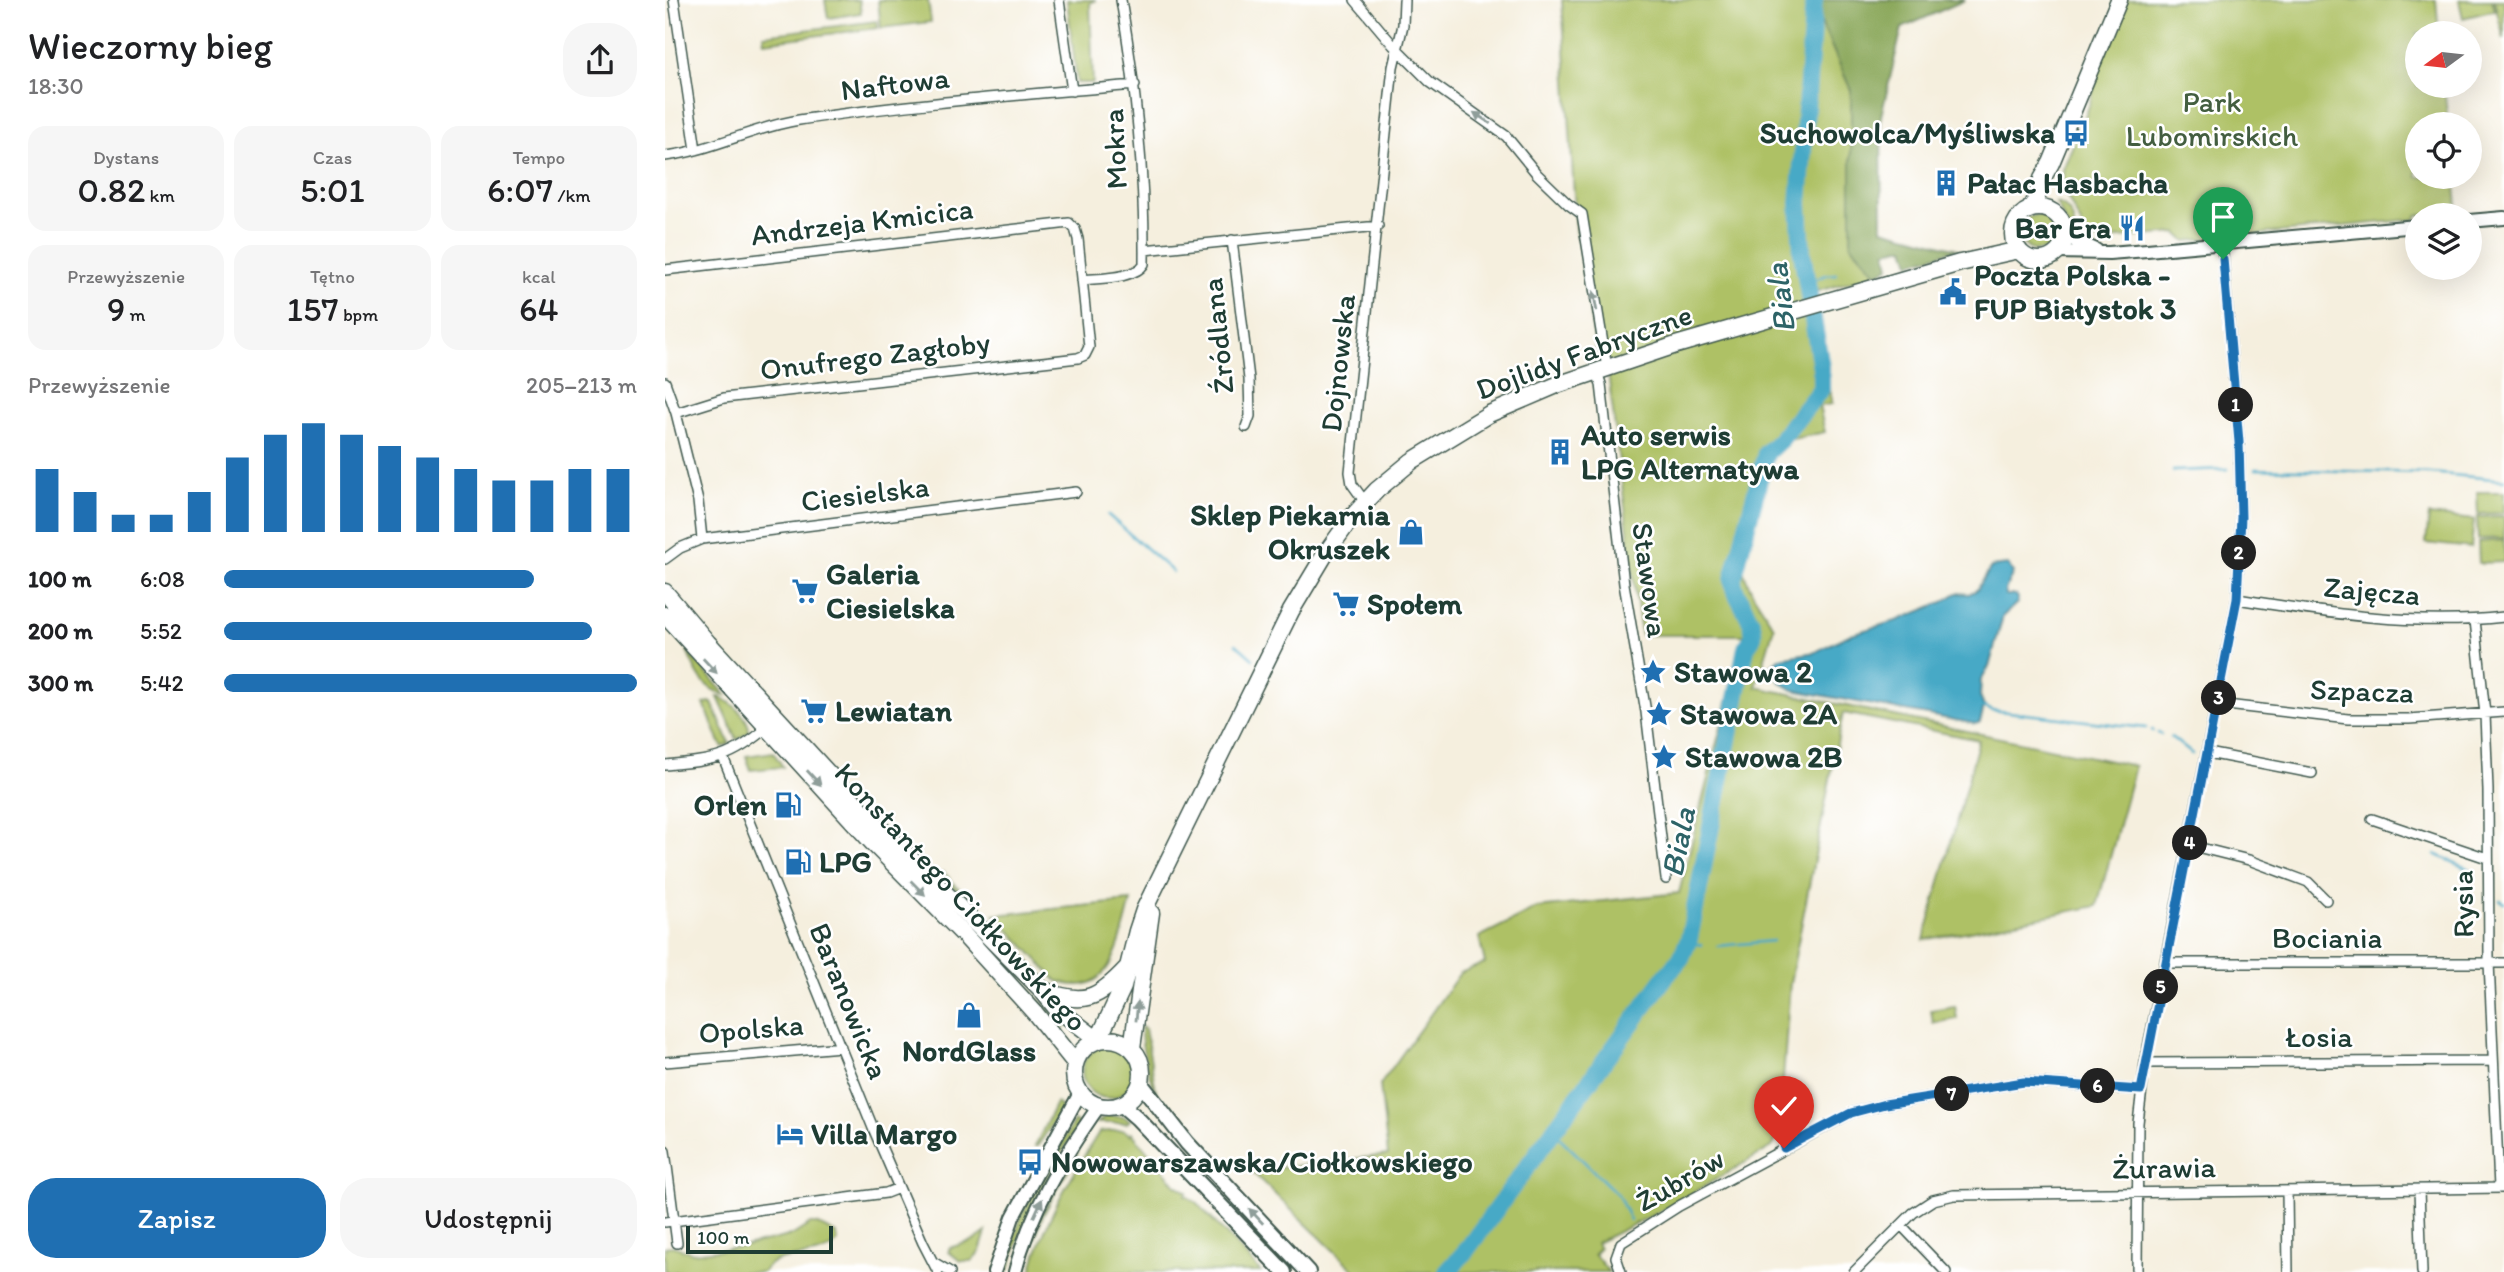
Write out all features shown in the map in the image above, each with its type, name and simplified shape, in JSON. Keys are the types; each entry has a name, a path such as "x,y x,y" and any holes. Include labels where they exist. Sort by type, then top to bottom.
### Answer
{"highway":[{"path":"2029,210 2040,208 2059,218 2064,232 2057,252 2040,259 2027,256 2019,250 2013,232 2018,219 2036,200 2042,179 2119,0"},
{"path":"2050,211 2051,163"},
{"name":"Dojlidy Fabryczne","path":"1960,263 2013,232"},
{"name":"Dojlidy Fabryczne","path":"1098,1040 1123,987 1136,930 1154,890 1309,579 1352,517 1402,468 1479,419 1530,395 1668,348 1960,263 2019,250"},
{"name":"Konstantego Ciołkowskiego","path":"665,592 708,643 862,810 1041,989 1056,1008 1098,1040"},
{"name":"Konstantego Ciołkowskiego","path":"665,615 872,842 964,935 1035,1013 1075,1063"},
{"path":"1132,1048 1154,890"},
{"path":"1041,989 1073,999 1091,997 1106,989 1128,967"},
{"path":"1116,1039 1132,1048 1140,1061 1140,1084 1133,1096 1122,1105 1099,1106 1080,1093 1074,1079 1075,1063 1083,1048 1098,1040 1116,1039"}],"main road":[{"path":"1140,1084 1187,1143 1308,1272"},
{"path":"1122,1105 1284,1272"}],"street":[{"path":"674,0 696,150"},
{"path":"1059,0 1072,91"},
{"name":"Mokra","path":"1122,0 1135,85 1144,250"},
{"name":"Stawowa","path":"1355,0 1430,82 1506,135 1537,174 1582,214 1625,584 1648,725 1666,879"},
{"name":"Dojnowska","path":"1365,502 1352,484 1350,472 1393,67 1403,25 1404,0"},
{"name":"Naftowa","path":"665,156 696,150 765,127 797,120 948,101 1135,85"},
{"path":"2482,220 2504,218"},
{"name":"Andrzeja Kmicica","path":"665,270 1064,222 1075,229 1082,280"},
{"path":"1082,280 1133,274 1144,264 1144,250 1378,226"},
{"path":"2057,252 2102,253 2405,227"},
{"path":"2064,232 2069,238 2102,253"},
{"name":"Źródlana","path":"1232,240 1249,379 1250,416 1246,428"},
{"path":"2137,1272 2138,1124 2145,1063 2237,599 2241,517 2239,442 2221,244"},
{"name":"Onufrego Zagłoby","path":"676,413 724,398 1082,357 1089,347 1082,280"},
{"path":"665,382 676,413 698,501 702,539"},
{"name":"Ciesielska","path":"665,559 680,548 702,539 1076,492"},
{"name":"Zajęcza","path":"2237,599 2416,620 2504,617"},
{"name":"Rysia","path":"2475,620 2485,714 2489,790 2489,962 2502,1188"},
{"name":"Szpacza","path":"2218,704 2348,719 2409,719 2504,712"},
{"path":"665,765 723,757 767,728"},
{"path":"2208,754 2312,773"},
{"name":"Baranowicka","path":"723,757 899,1188 922,1243 938,1272"},
{"path":"2372,819 2487,858"},
{"path":"2189,845 2249,860 2308,882 2326,900"},
{"name":"Bociania","path":"2166,963 2504,963"},
{"name":"Opolska","path":"665,1062 841,1047"},
{"name":"Łosia","path":"2145,1063 2493,1061"},
{"name":"Żubrów","path":"1621,1272 1616,1257 1621,1243 1679,1206 1851,1113 1885,1104 2024,1082 2141,1090"},
{"path":"991,1271 1013,1217 1080,1093"},
{"path":"1015,1272 1030,1225 1044,1195 1063,1160 1099,1106"},
{"path":"665,1151 670,1221 677,1243"},
{"path":"670,1221 825,1202 886,1193 899,1188"},
{"name":"Żurawia","path":"1854,1272 1913,1213 1933,1200 1954,1195 2502,1188"},
{"path":"2419,1190 2422,1272"},
{"path":"2287,1191 2288,1272"},
{"path":"1901,1225 1946,1272"},
{"path":"933,1262 950,1272"}],"green space":[{"path":"825,0 859,0 861,13 828,18"},
{"path":"878,0 928,0 931,22 881,28"},
{"path":"1067,0 1096,0 1090,3 1093,83 1077,83"},
{"path":"1562,0 1820,0 1819,18 1851,90 1851,245 1877,274 1811,293 1832,404 1819,406 1825,432 1783,441 1768,455 1738,560 1753,594 1774,627 1756,687 2135,766 2097,906 1924,940 1979,740 1843,713 1790,983 1779,1135 1772,1147 1659,1212 1596,1243 1599,1249 1594,1254 1609,1272 1356,1272 1251,1171 1388,1155 1380,1085 1460,973 1485,963 1479,937 1537,908 1679,893 1744,635 1641,635 1608,373 1598,361 1576,228"},
{"path":"1820,0 1965,0 1902,28 1881,116 1882,229 1958,249 1910,263 1905,247 1886,251 1889,267 1877,274 1851,245 1851,90 1819,18"},
{"name":"Park Lubomirskich","path":"2126,0 2436,0 2438,21 2405,21 2405,98 2445,98 2447,112 2405,112 2405,189 2455,189 2457,203 2405,203 2405,220 2185,241 2177,233 2097,240 2088,238 2064,191 2063,169 2088,109 2096,79 2094,77"},
{"path":"2492,0 2495,10 2463,18 2459,1"},
{"path":"2494,0 2504,0 2504,39"},
{"path":"877,21 878,28 764,42 763,35"},
{"path":"2056,203 2071,214 2074,233 2070,231"},
{"path":"2038,215 2051,220 2056,233 2051,246 2038,251 2025,246 2020,233 2025,220"},
{"path":"2477,492 2504,492 2504,513 2478,514"},
{"path":"2429,515 2474,520 2471,548 2426,543"},
{"path":"2504,516 2504,538 2478,539 2477,517"},
{"path":"2504,540 2504,562 2479,563 2478,542"},
{"path":"687,651 726,695 706,684"},
{"path":"718,697 734,706 746,721 749,732 737,740"},
{"path":"712,703 730,744 723,747 704,704"},
{"path":"773,752 783,767 751,770 746,756"},
{"path":"903,863 1067,1025 1061,1033"},
{"path":"943,872 1057,989 1047,983 940,874"},
{"path":"1131,901 1123,932 1110,963 1101,975 1090,983 1075,985 1056,980 995,915"},
{"path":"1955,1006 1957,1019 1933,1023 1931,1010"},
{"path":"1141,1027 1145,1029 1157,1097 1146,1062"},
{"path":"1108,1046 1127,1053 1134,1072 1127,1091 1108,1098 1089,1091 1082,1072 1089,1053"},
{"path":"1056,1103 1063,1108 1037,1147 1035,1146"},
{"path":"1106,1116 1130,1120 1127,1123 1097,1123"},
{"path":"1074,1121 1079,1124 1029,1214 1008,1272 1001,1272 1023,1212"},
{"path":"1124,1130 1130,1135 1132,1133 1175,1184 1187,1192 1185,1195 1197,1203 1261,1272 1031,1272 1051,1216 1099,1132"},
{"path":"1077,1150 1043,1215 1024,1272 1021,1272 1041,1214"},
{"path":"810,1224 817,1224 836,1234 838,1241 822,1252 778,1261 763,1272 665,1272 665,1247 673,1246 693,1253 742,1247 793,1235"},
{"path":"986,1232 980,1251 972,1261 960,1261 949,1252 949,1248 975,1240"}],"water":[{"path":"2008,565 2013,572 2005,590 2006,595 2016,595 2017,603 2003,616 1989,667 1981,679 1980,696 1984,707 1980,722 1976,724 1793,690 1780,682 1771,666 1780,658 1815,652 1851,634 1896,621 1943,602 1957,593 1969,594 1977,590 1991,567"}],"waterway":[{"name":"Biala","path":"1447,1272 1465,1252 1681,958 1689,939 1746,648 1753,633 1750,618 1737,594 1733,579 1766,453 1780,440 1821,389 1821,368 1802,253 1799,204 1814,0"},
{"path":"1807,283 1836,274"},
{"path":"2173,471 2228,469"},
{"path":"2255,469 2431,473 2504,480"},
{"path":"1108,515 1173,572"},
{"path":"1236,644 1253,659"},
{"path":"1984,707 2146,728"},
{"path":"2171,737 2192,754"},
{"path":"2435,854 2469,869 2475,877"},
{"path":"2500,900 2504,903"},
{"path":"1717,946 1773,941"},
{"path":"1688,942 1701,945"},
{"path":"1553,1131 1618,1195 1630,1220"}],"place":[{"name":"Suchowolca/Myśliwska","path":"2076,133"},
{"name":"Pałac Hasbacha","path":"1946,183"},
{"name":"Bar Era","path":"2132,228"},
{"name":"Poczta Polska - FUP Białystok 3","path":"1953,292"},
{"name":"Auto serwis LPG Alternatywa","path":"1560,452"},
{"name":"Sklep Piekarnia Okruszek","path":"1411,532"},
{"name":"Galeria Ciesielska","path":"805,591"},
{"name":"Społem","path":"1346,604"},
{"name":"Stawowa 2","path":"1653,672"},
{"name":"Lewiatan","path":"814,711"},
{"name":"Stawowa 2A","path":"1659,714"},
{"name":"Stawowa 2B","path":"1664,757"},
{"name":"Orlen","path":"788,805"},
{"name":"LPG","path":"798,862"},
{"name":"NordGlass","path":"969,1015"},
{"name":"Villa Margo","path":"790,1134"},
{"name":"Nowowarszawska/Ciołkowskiego","path":"1030,1162"}],"route":[{"path":"1784,1148 1851,1113 1885,1104 2024,1082 2141,1090 2237,599 2241,517 2239,442 2223,259"}]}
